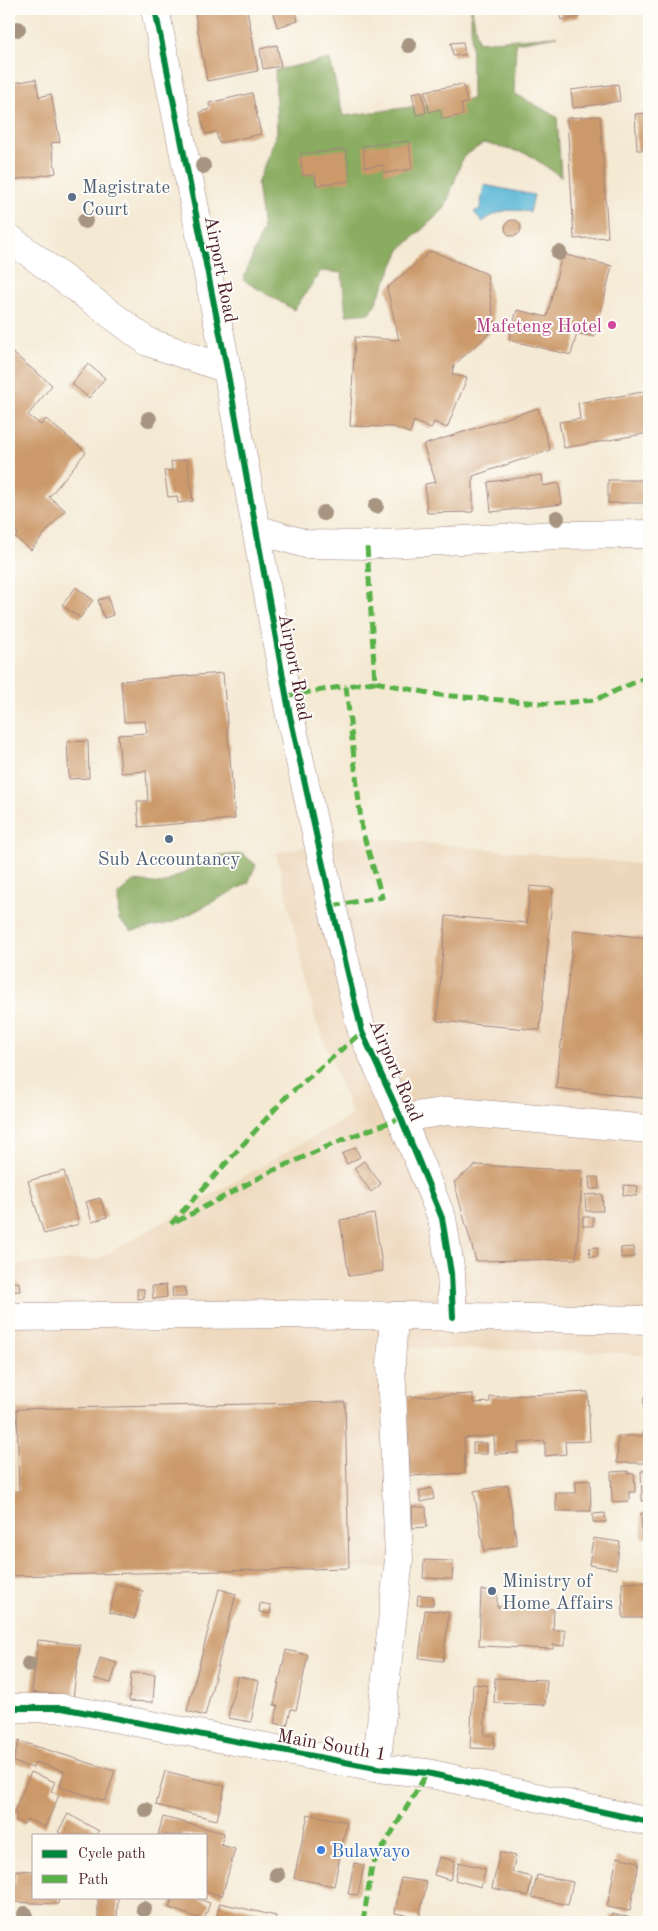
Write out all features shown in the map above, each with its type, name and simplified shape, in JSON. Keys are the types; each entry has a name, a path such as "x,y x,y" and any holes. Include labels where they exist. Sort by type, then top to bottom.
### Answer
{"street":[{"name":"Airport Road","path":"155,9 227,369 290,716 362,1032 401,1118 442,1218 451,1272 453,1317"},
{"path":"9,238 148,342 227,369"},
{"path":"256,529 306,544 367,545 558,535 649,534"},
{"path":"401,1118 448,1111 649,1129"},
{"path":"9,1317 281,1314 649,1320"},
{"path":"376,1768 399,1559 391,1364 394,1316"},
{"name":"Main South 1","path":"9,1708 62,1708 376,1768 427,1773 649,1822"}],"shaded area":[{"path":"353,836 649,865 649,1356 610,1352 403,1348 404,1567 9,1577 9,1265 98,1259 352,1115 316,1021 276,853"}],"green space":[{"path":"471,9 478,42 557,36 516,43 514,93 557,117 561,177 528,154 484,143 463,157 445,208 400,250 371,313 346,315 342,273 321,271 294,310 243,280 263,229 257,184 277,132 275,70 330,59 343,116 472,99"},
{"path":"243,854 256,865 248,883 188,915 171,923 132,931 119,920 118,895 134,881 162,884 216,856"}],"water":[{"path":"484,185 534,195 530,212 504,211 482,222 474,212 480,209"}],"building":[{"path":"194,9 247,9 258,71 207,81"},
{"path":"295,9 298,21 277,27 272,10"},
{"path":"559,9 577,9 579,17 561,20"},
{"path":"463,42 465,55 453,56 451,43"},
{"path":"277,45 281,66 263,69 260,49"},
{"path":"36,79 39,97 51,94 60,142 51,143 56,173 14,180 12,172 9,172 9,151 11,151 9,137 9,84"},
{"path":"463,84 467,103 461,104 463,115 442,119 440,109 429,112 425,91"},
{"path":"618,84 620,101 573,108 571,90"},
{"path":"422,91 426,113 416,115 412,93"},
{"path":"252,93 261,134 219,143 216,132 205,134 200,112 210,109 209,103"},
{"path":"649,113 649,150 637,150 635,114"},
{"path":"600,116 608,237 574,239 567,118"},
{"path":"409,141 412,169 384,173 384,165 365,167 363,146"},
{"path":"346,149 350,181 316,185 315,174 303,176 300,154"},
{"path":"510,220 516,220 521,225 519,234 510,236 505,231 505,225"},
{"path":"431,251 487,274 495,328 454,365 452,374 467,378 447,428 434,422 431,429 414,421 410,433 393,427 350,426 355,337 399,340 387,288"},
{"path":"562,254 612,266 595,337 577,333 571,355 509,340 517,310 547,317"},
{"path":"9,350 52,385 28,415 41,425 46,419 86,452 49,497 65,510 31,550 15,537 18,534 9,526"},
{"path":"88,364 105,378 89,398 72,384"},
{"path":"649,391 649,433 564,448 559,422 580,419 578,403"},
{"path":"538,408 550,450 473,476 473,512 427,513 425,484 436,482 423,445"},
{"path":"187,459 193,501 178,503 177,496 168,497 164,471 172,470 171,462"},
{"path":"542,475 543,486 559,483 562,504 491,512 488,482"},
{"path":"608,480 649,480 649,503 608,503"},
{"path":"76,587 93,600 80,618 62,605"},
{"path":"108,597 113,615 104,618 98,600"},
{"path":"223,673 235,819 139,827 137,801 148,801 146,771 121,773 118,735 147,733 145,721 124,722 121,681"},
{"path":"88,741 89,778 69,779 67,742"},
{"path":"530,886 553,888 540,1030 437,1021 446,916 527,923"},
{"path":"574,930 649,938 649,1099 556,1088"},
{"path":"355,1147 360,1157 347,1164 342,1154"},
{"path":"364,1161 381,1184 371,1192 354,1168"},
{"path":"476,1165 583,1171 576,1259 476,1261 454,1182"},
{"path":"64,1171 79,1224 44,1234 28,1181"},
{"path":"589,1177 598,1177 599,1189 590,1189"},
{"path":"624,1185 638,1186 637,1196 623,1195"},
{"path":"602,1194 603,1211 586,1211 585,1195"},
{"path":"100,1198 107,1217 92,1222 86,1202"},
{"path":"374,1214 383,1271 349,1276 340,1220"},
{"path":"583,1217 593,1217 593,1226 583,1226"},
{"path":"597,1247 598,1256 590,1257 589,1248"},
{"path":"634,1247 634,1257 621,1258 621,1248"},
{"path":"648,1252 649,1266 647,1266"},
{"path":"19,1282 20,1291 9,1292 9,1283"},
{"path":"166,1285 167,1297 153,1299 152,1286"},
{"path":"185,1287 186,1297 173,1297 172,1288"},
{"path":"137,1289 144,1289 144,1298 137,1299"},
{"path":"588,1392 590,1441 565,1442 566,1454 545,1456 545,1441 518,1443 518,1453 495,1454 494,1436 464,1438 465,1473 410,1476 406,1397 473,1394 473,1403 490,1402 490,1397"},
{"path":"644,1397 649,1397 649,1463 617,1463 618,1436 643,1436"},
{"path":"345,1402 349,1568 9,1576 9,1492 19,1491 17,1409"},
{"path":"473,1443 487,1443 487,1454 473,1454"},
{"path":"628,1471 628,1474 634,1474 635,1492 629,1492 629,1501 612,1502 611,1472"},
{"path":"641,1471 649,1471 649,1501 642,1501"},
{"path":"590,1480 591,1511 556,1511 556,1493 576,1493 576,1481"},
{"path":"508,1485 517,1545 484,1551 474,1491"},
{"path":"432,1488 434,1499 421,1502 419,1491"},
{"path":"412,1507 426,1507 427,1527 413,1528"},
{"path":"605,1513 606,1522 593,1522 593,1514"},
{"path":"641,1513 649,1513 649,1538 642,1538"},
{"path":"593,1538 620,1542 616,1569 589,1565"},
{"path":"424,1560 453,1561 452,1579 423,1578"},
{"path":"649,1582 649,1618 623,1618 622,1583"},
{"path":"117,1584 143,1591 134,1619 109,1612"},
{"path":"219,1589 236,1594 205,1716 187,1711"},
{"path":"481,1590 497,1591 497,1607 554,1609 553,1630 565,1630 565,1646 553,1645 553,1649 479,1646"},
{"path":"418,1595 433,1596 433,1605 417,1605"},
{"path":"260,1603 271,1605 270,1614 259,1612"},
{"path":"425,1610 449,1612 443,1661 419,1658"},
{"path":"38,1640 80,1645 73,1698 32,1692"},
{"path":"286,1650 308,1655 296,1710 291,1709 287,1726 274,1723 278,1706 274,1705"},
{"path":"100,1658 117,1663 111,1683 94,1679"},
{"path":"131,1673 155,1674 153,1702 129,1701"},
{"path":"237,1676 259,1681 251,1722 228,1718"},
{"path":"495,1678 547,1680 545,1705 494,1703"},
{"path":"473,1684 487,1685 484,1735 494,1735 494,1749 470,1748"},
{"path":"19,1741 115,1771 105,1801 60,1787 64,1771 35,1762 33,1768 13,1762"},
{"path":"165,1771 225,1786 217,1820 156,1805"},
{"path":"31,1772 55,1782 51,1791 59,1795 45,1827 26,1819 24,1824 15,1820 17,1815 14,1812"},
{"path":"68,1814 99,1831 98,1834 61,1834 58,1832"},
{"name":"Bulawayo","path":"308,1814 347,1822 334,1886 294,1878"},
{"path":"163,1817 224,1833 221,1845 235,1849 222,1896 208,1892 208,1834 158,1834"},
{"path":"500,1852 516,1856 512,1872 532,1877 528,1896 492,1888"},
{"path":"439,1857 455,1861 450,1880 434,1875"},
{"path":"617,1857 639,1862 630,1911 607,1907"},
{"path":"459,1862 486,1869 481,1887 455,1880"},
{"path":"354,1863 364,1865 358,1895 348,1894"},
{"path":"16,1870 32,1871 32,1898 59,1898 58,1904 9,1902 9,1883 15,1884"},
{"path":"537,1875 573,1882 568,1905 532,1897"},
{"path":"401,1878 427,1882 419,1918 395,1913"},
{"path":"98,1898 118,1898 117,1922 98,1922"},
{"path":"173,1898 196,1898 210,1903 204,1920 169,1908"},
{"path":"220,1903 276,1916 274,1922 215,1922"},
{"path":"611,1914 649,1921 649,1922 610,1922"}],"marked path":[{"path":"332,906 382,897 362,830 346,686 375,682 367,545"},
{"path":"375,682 439,695 551,704 595,700 649,676"},
{"path":"286,696 346,686"},
{"path":"171,1224 286,1097 362,1032"},
{"path":"176,1222 270,1172 342,1140 401,1118"},
{"path":"363,1922 372,1866 427,1773"}],"cycle path":[{"path":"155,9 227,369 290,716 332,906 362,1032 401,1118 442,1218 451,1273 453,1317"},
{"path":"9,1708 62,1708 376,1768 427,1773 649,1822"}],"place":[{"name":"Magistrate Court","path":"72,197"},
{"name":"Mafeteng Hotel","path":"612,325"},
{"name":"Sub Accountancy","path":"169,839"},
{"name":"Ministry of Home Affairs","path":"492,1591"},
{"name":"Bulawayo","path":"321,1850"}]}
